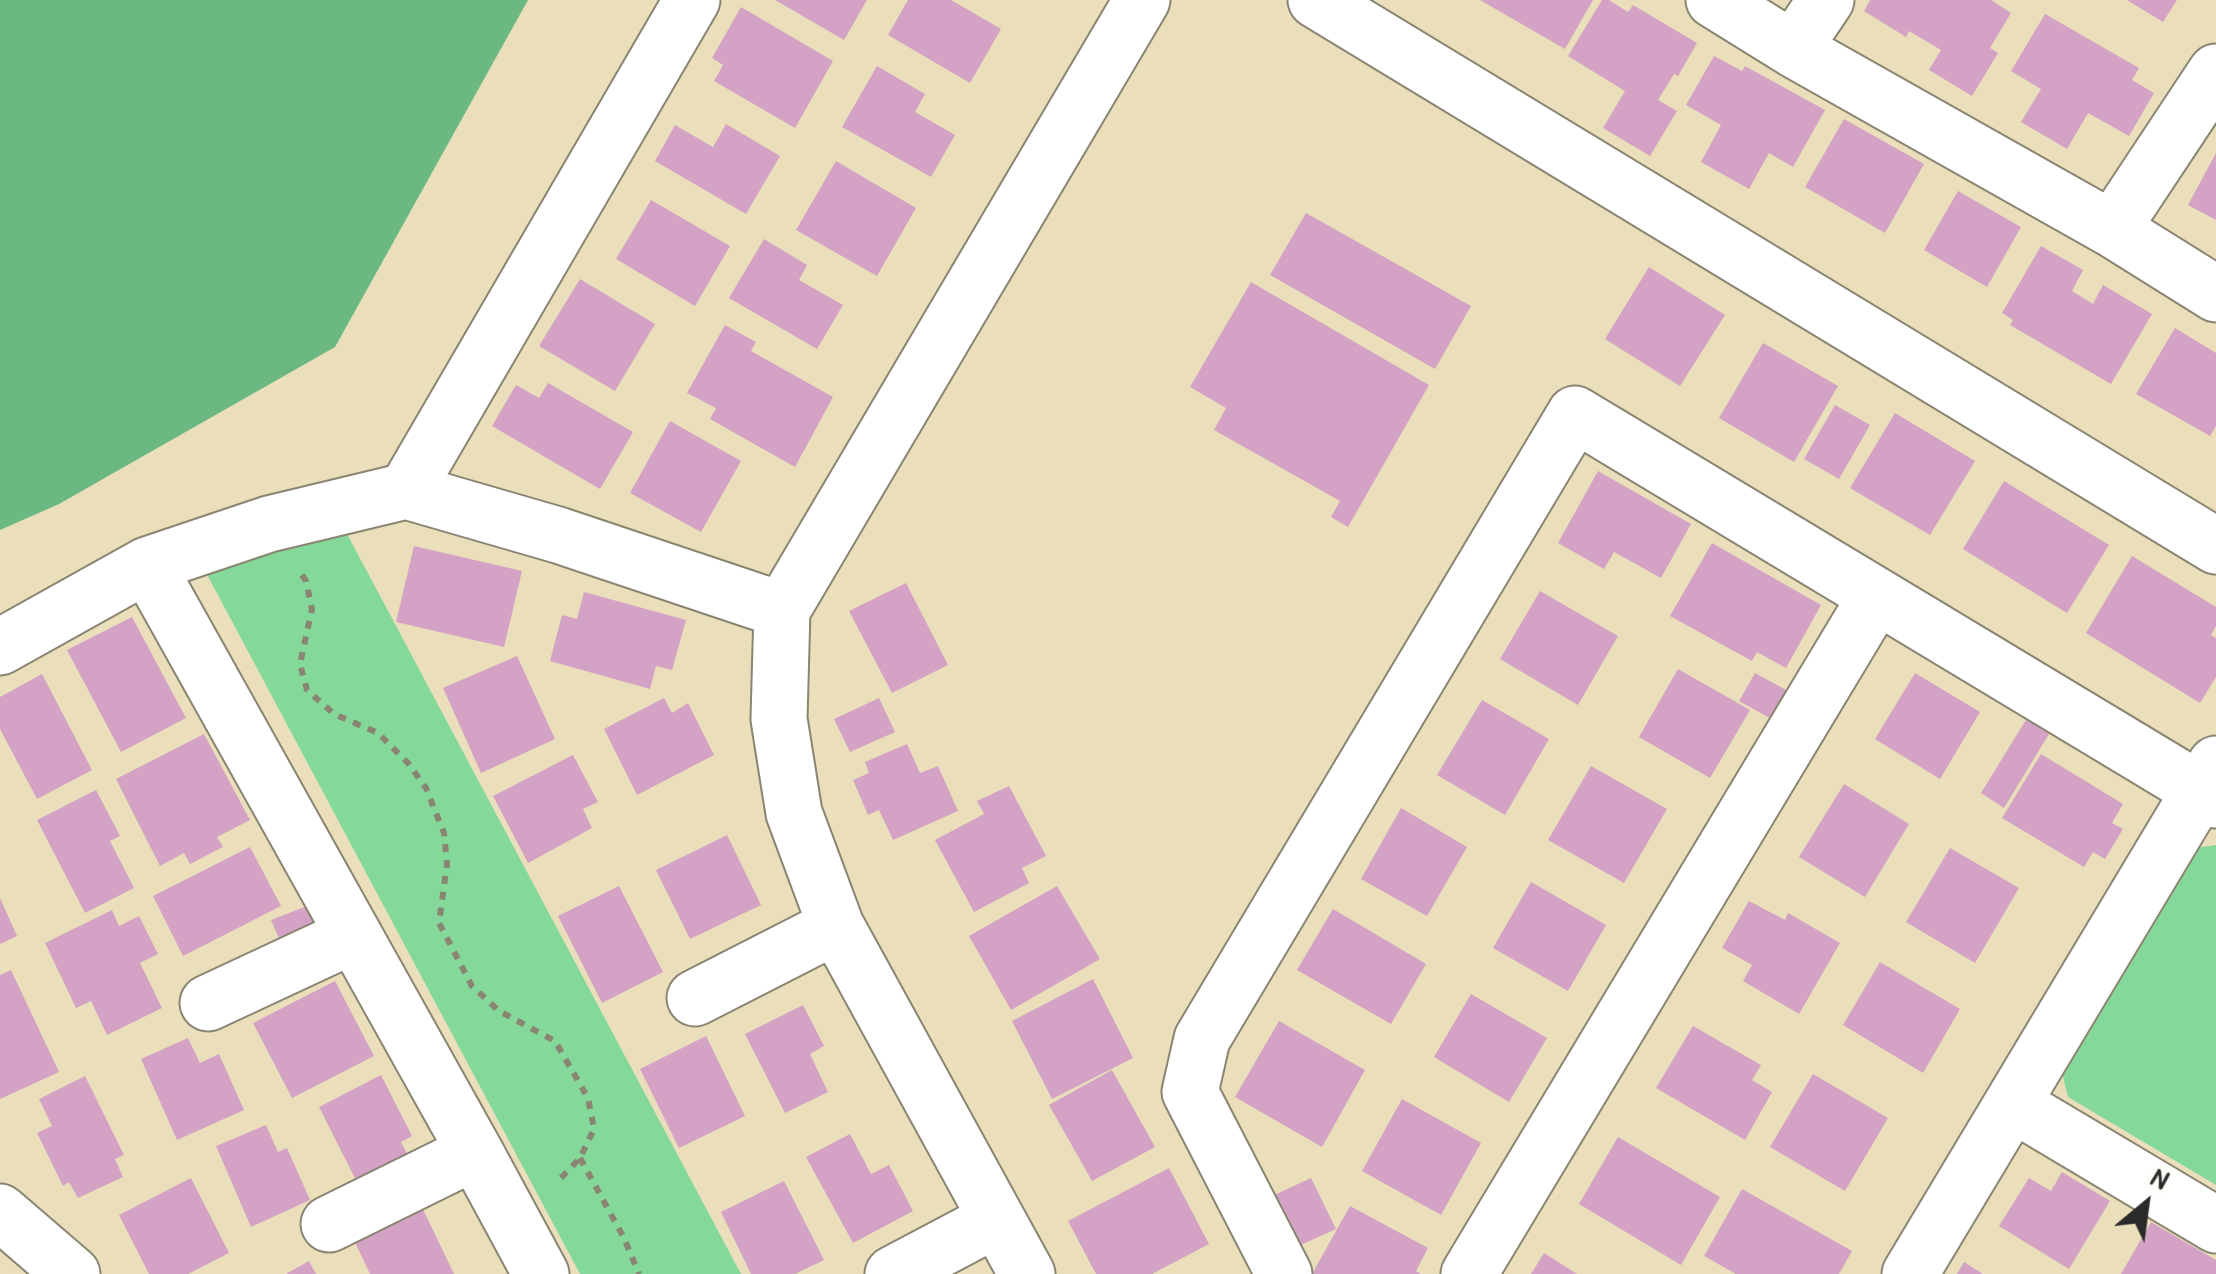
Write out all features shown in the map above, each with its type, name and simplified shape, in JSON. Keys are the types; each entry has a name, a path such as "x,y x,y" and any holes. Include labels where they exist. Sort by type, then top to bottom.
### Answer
{"street":[{"path":"406,491 692,0"},
{"path":"1027,1274 836,926 794,813 779,719 782,610 1142,0"},
{"path":"1316,0 1390,19 2216,546"},
{"path":"1714,0 2216,294"},
{"path":"1793,49 1826,0"},
{"path":"2112,230 2216,72"},
{"path":"1284,1274 1190,1092 1202,1039 1574,414 1876,597 2211,785 1910,1274"},
{"path":"0,647 146,565 269,524 406,491 558,535 782,610"},
{"path":"146,565 541,1274"},
{"path":"1470,1274 1876,597"},
{"path":"694,998 836,926"},
{"path":"208,1003 354,936"},
{"path":"2013,1104 2216,1225"},
{"path":"329,1224 475,1152"},
{"path":"0,1212 72,1274"},
{"path":"893,1274 997,1219"}],"path":[{"path":"269,524 306,581 312,609 300,664 307,690 334,714 378,732 426,788 444,834 447,864 439,923 472,986 500,1012 554,1041 588,1098 594,1130 580,1158 514,1226"},
{"path":"580,1158 639,1274"}],"green space":[{"path":"0,0 528,0 335,347 59,504 0,530"},
{"path":"346,532 741,1274 580,1274 203,567"},
{"path":"2216,845 2216,1185 2068,1097 2060,1065 2196,848"}],"building":[{"path":"775,0 867,0 844,40"},
{"path":"908,0 951,0 1001,29 970,83 888,35"},
{"path":"1480,0 1593,0 1565,49"},
{"path":"1602,0 1628,12 1633,5 1697,43 1658,100 1677,111 1650,156 1603,128 1625,91 1568,56"},
{"path":"1870,0 1991,0 2011,13 1990,48 1998,53 1972,96 1929,70 1941,50 1909,31 1906,37 1864,11"},
{"path":"2127,0 2177,0 2163,22"},
{"path":"741,7 833,61 795,128 714,81 723,65 712,58"},
{"path":"2045,14 2139,68 2132,80 2154,93 2129,136 2088,113 2067,149 2021,122 2041,89 2011,71"},
{"path":"1714,56 1742,71 1745,66 1825,110 1793,167 1769,153 1749,189 1701,162 1721,125 1686,105"},
{"path":"877,66 925,94 915,112 955,135 931,177 842,127"},
{"path":"1844,119 1924,164 1885,233 1805,187"},
{"path":"726,124 780,156 746,214 655,161 675,125 713,147"},
{"path":"2216,153 2216,220 2188,205"},
{"path":"836,161 916,208 877,276 796,230"},
{"path":"1958,191 2021,227 1987,287 1924,250"},
{"path":"651,200 730,246 695,306 616,259"},
{"path":"1306,213 1471,306 1435,369 1270,275"},
{"path":"764,239 807,265 799,280 843,305 817,349 729,298"},
{"path":"2041,246 2083,270 2072,291 2093,304 2103,285 2152,314 2111,384 2010,325 2013,320 2002,313"},
{"path":"1649,267 1725,315 1680,386 1605,339"},
{"path":"580,279 655,324 615,391 539,346"},
{"path":"1251,282 1429,385 1348,527 1331,517 1340,501 1214,430 1226,408 1190,387"},
{"path":"725,325 756,342 751,351 833,397 795,467 710,419 716,408 687,393"},
{"path":"2175,328 2216,353 2216,426 2210,436 2136,394"},
{"path":"1763,343 1838,386 1794,462 1719,418"},
{"path":"548,383 633,432 600,489 492,426 516,385 539,398"},
{"path":"1835,405 1870,425 1839,479 1804,459"},
{"path":"1895,413 1975,461 1930,535 1850,488"},
{"path":"670,421 741,461 701,532 630,493"},
{"path":"1598,471 1691,524 1661,578 1614,552 1604,569 1558,543"},
{"path":"2004,481 2109,545 2067,613 1963,549"},
{"path":"1712,543 1821,605 1786,668 1757,652 1752,661 1670,616"},
{"path":"414,546 522,571 504,647 396,622"},
{"path":"2132,556 2216,607 2216,626 2211,635 2216,638 2216,677 2200,703 2086,633"},
{"path":"906,583 948,665 892,693 849,611"},
{"path":"1540,591 1618,636 1578,705 1500,659"},
{"path":"584,592 686,620 672,670 656,666 650,689 550,661 562,615 577,619"},
{"path":"132,617 186,718 121,752 67,650"},
{"path":"517,656 555,739 481,773 443,688"},
{"path":"1678,669 1750,710 1710,778 1639,737"},
{"path":"1755,673 1799,697 1784,726 1739,701"},
{"path":"1915,673 1980,712 1940,779 1875,739"},
{"path":"42,674 92,770 37,799 0,729 0,697"},
{"path":"664,698 672,713 688,703 714,755 637,795 604,729"},
{"path":"879,698 895,732 850,752 834,719"},
{"path":"1482,700 1549,739 1505,815 1437,775"},
{"path":"2032,710 2055,724 2004,808 1981,793"},
{"path":"204,734 250,820 217,837 223,847 190,864 184,853 160,866 116,779"},
{"path":"907,744 920,773 938,766 958,811 893,840 879,810 868,815 853,780 869,773 865,762"},
{"path":"2041,754 2123,804 2112,823 2123,829 2105,859 2093,852 2084,867 2002,818"},
{"path":"573,755 598,802 583,809 592,828 528,863 493,796"},
{"path":"1591,766 1667,809 1624,883 1548,840"},
{"path":"1844,784 1909,824 1865,897 1799,857"},
{"path":"1009,786 1046,856 1022,868 1029,883 974,912 935,840 984,814 977,801"},
{"path":"96,790 120,836 110,841 134,888 85,913 37,820"},
{"path":"1401,808 1467,847 1427,916 1361,879"},
{"path":"727,835 761,905 690,939 656,870"},
{"path":"250,847 281,906 183,956 153,896"},
{"path":"1950,848 2019,888 1975,963 1906,922"},
{"path":"1531,882 1606,925 1568,991 1493,948"},
{"path":"619,886 663,972 602,1003 558,916"},
{"path":"1057,886 1100,959 1011,1010 969,936"},
{"path":"0,898 17,936 0,944"},
{"path":"1749,901 1785,920 1788,913 1840,943 1799,1014 1743,981 1752,965 1722,948"},
{"path":"310,905 319,929 281,943 271,920"},
{"path":"1333,909 1426,964 1391,1024 1297,970"},
{"path":"112,910 119,926 139,916 158,954 140,963 162,1008 107,1035 91,1001 76,1008 45,943"},
{"path":"1880,962 1960,1009 1923,1073 1843,1025"},
{"path":"11,970 59,1072 0,1099 0,975"},
{"path":"1093,979 1133,1058 1052,1099 1012,1021"},
{"path":"335,981 374,1056 292,1098 253,1023"},
{"path":"1471,994 1547,1038 1509,1102 1434,1057"},
{"path":"803,1005 824,1046 810,1054 828,1092 785,1113 745,1034"},
{"path":"1279,1021 1365,1070 1322,1147 1235,1097"},
{"path":"1693,1026 1761,1065 1752,1080 1772,1092 1745,1140 1656,1088"},
{"path":"706,1036 745,1116 679,1148 640,1069"},
{"path":"188,1038 200,1063 219,1054 244,1110 177,1140 141,1059"},
{"path":"1112,1070 1155,1147 1092,1181 1049,1105"},
{"path":"1813,1074 1888,1118 1845,1191 1770,1147"},
{"path":"381,1075 412,1136 401,1142 419,1176 367,1202 319,1107"},
{"path":"85,1076 124,1155 115,1159 123,1177 78,1198 69,1182 63,1186 37,1133 52,1126 39,1099"},
{"path":"1402,1099 1481,1143 1441,1215 1362,1171"},
{"path":"266,1125 278,1152 287,1148 310,1200 251,1227 216,1146"},
{"path":"850,1134 871,1174 889,1165 913,1211 853,1243 806,1157"},
{"path":"1618,1137 1720,1197 1681,1265 1579,1204"},
{"path":"1169,1168 1209,1244 1152,1274 1096,1274 1068,1221"},
{"path":"2062,1172 2110,1201 2069,1269 1999,1226 2029,1178 2051,1191"},
{"path":"191,1178 229,1253 188,1274 149,1274 119,1215"},
{"path":"1311,1178 1336,1229 1294,1248 1270,1197"},
{"path":"784,1181 824,1260 795,1274 751,1274 721,1212"},
{"path":"1742,1189 1852,1251 1839,1274 1736,1274 1704,1256"},
{"path":"421,1205 454,1274 370,1274 353,1238"},
{"path":"1350,1206 1428,1248 1416,1271 1421,1274 1312,1274"},
{"path":"2151,1222 2216,1260 2216,1274 2121,1274"},
{"path":"1544,1253 1577,1274 1531,1274"},
{"path":"309,1261 316,1274 286,1274"},
{"path":"1964,1262 1983,1274 1957,1274"}]}
